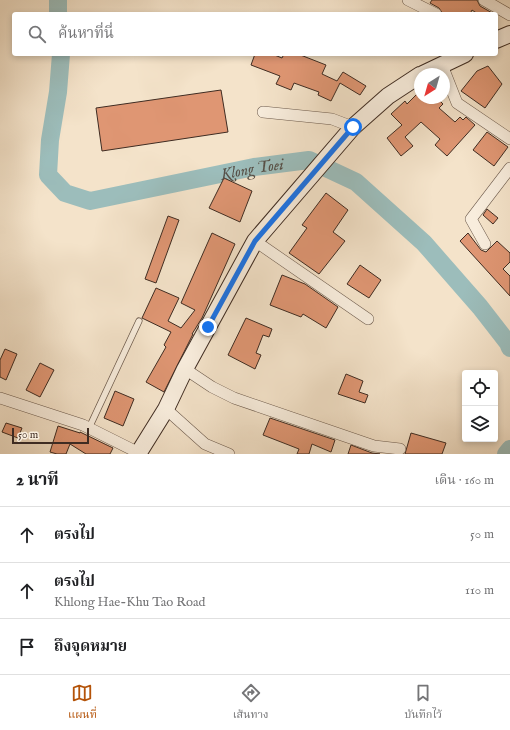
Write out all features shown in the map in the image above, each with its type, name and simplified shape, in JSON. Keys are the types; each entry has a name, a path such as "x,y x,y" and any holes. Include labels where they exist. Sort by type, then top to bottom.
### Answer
{"street":[{"path":"408,0 432,12"},
{"path":"484,0 510,15"},
{"path":"498,39 510,34"},
{"path":"436,68 461,56"},
{"path":"442,65 457,103 510,139"},
{"path":"0,398 89,428 138,453 166,408 185,369 255,241 353,127 388,96 414,79"},
{"path":"263,112 332,120 353,127"},
{"path":"485,244 471,219 510,168"},
{"path":"255,241 368,319"},
{"path":"185,369 212,387 234,398 374,446 400,449"},
{"path":"166,408 206,444 229,454"}],"lane":[{"path":"89,428 139,321"}],"building":[{"path":"432,0 477,0 480,6 490,12 475,12 472,10 471,12 442,12 439,8 430,3"},
{"path":"254,56 277,56 282,58 283,56 303,56 326,65 322,74 337,81 343,72 366,86 360,95 340,83 331,101 318,95 319,92 294,83 291,90 276,84 280,76 251,65"},
{"path":"488,66 502,84 485,108 461,91 477,71"},
{"path":"221,90 228,132 102,151 96,108"},
{"path":"414,97 414,104 443,104 439,108 455,122 460,117 463,120 466,117 475,125 447,156 435,145 440,139 421,122 405,137 413,146 401,156 387,138 402,125 391,114 405,101 407,104"},
{"path":"487,132 508,147 494,166 473,150"},
{"path":"224,178 252,191 240,222 209,208"},
{"path":"326,193 348,210 333,232 345,241 319,274 289,253 307,228 302,225"},
{"path":"487,209 498,218 493,224 483,215"},
{"path":"168,216 179,220 156,283 145,279"},
{"path":"212,233 235,244 202,318 192,334 164,392 146,382 166,347 164,345 171,332 142,318 156,288 179,298 168,321 181,328 195,310 181,303"},
{"path":"468,233 481,250 486,252 497,241 510,253 510,262 503,269 510,276 510,296 460,241"},
{"path":"360,265 381,280 369,298 347,284"},
{"path":"282,275 305,284 338,307 326,328 303,314 301,317 270,305"},
{"path":"246,318 272,329 269,337 263,335 256,353 261,355 255,369 228,355"},
{"path":"5,349 17,354 6,380 0,377 0,360"},
{"path":"40,363 54,370 40,397 26,390"},
{"path":"346,374 363,381 359,392 368,395 365,403 338,394"},
{"path":"115,391 134,399 123,426 104,418"},
{"path":"270,418 335,440 331,452 312,444 309,454 297,454 299,449 263,435"},
{"path":"6,423 22,428 18,438 2,432"},
{"path":"58,426 80,432 113,448 110,454 86,454 70,444 66,454 50,452"},
{"path":"411,433 446,443 442,454 405,454"},
{"path":"351,445 372,453 380,454 348,454"}],"waterway":[{"name":"Klong Toei","path":"58,0 58,12"},
{"name":"Klong Toei","path":"61,56 58,92 50,140 48,175 65,193 90,201 254,167 309,160 356,182 424,243 480,307 508,343 510,348"},
{"name":"Klong Toei","path":"506,454 510,449"}],"route":[{"path":"208,327 255,241 353,127"}]}
